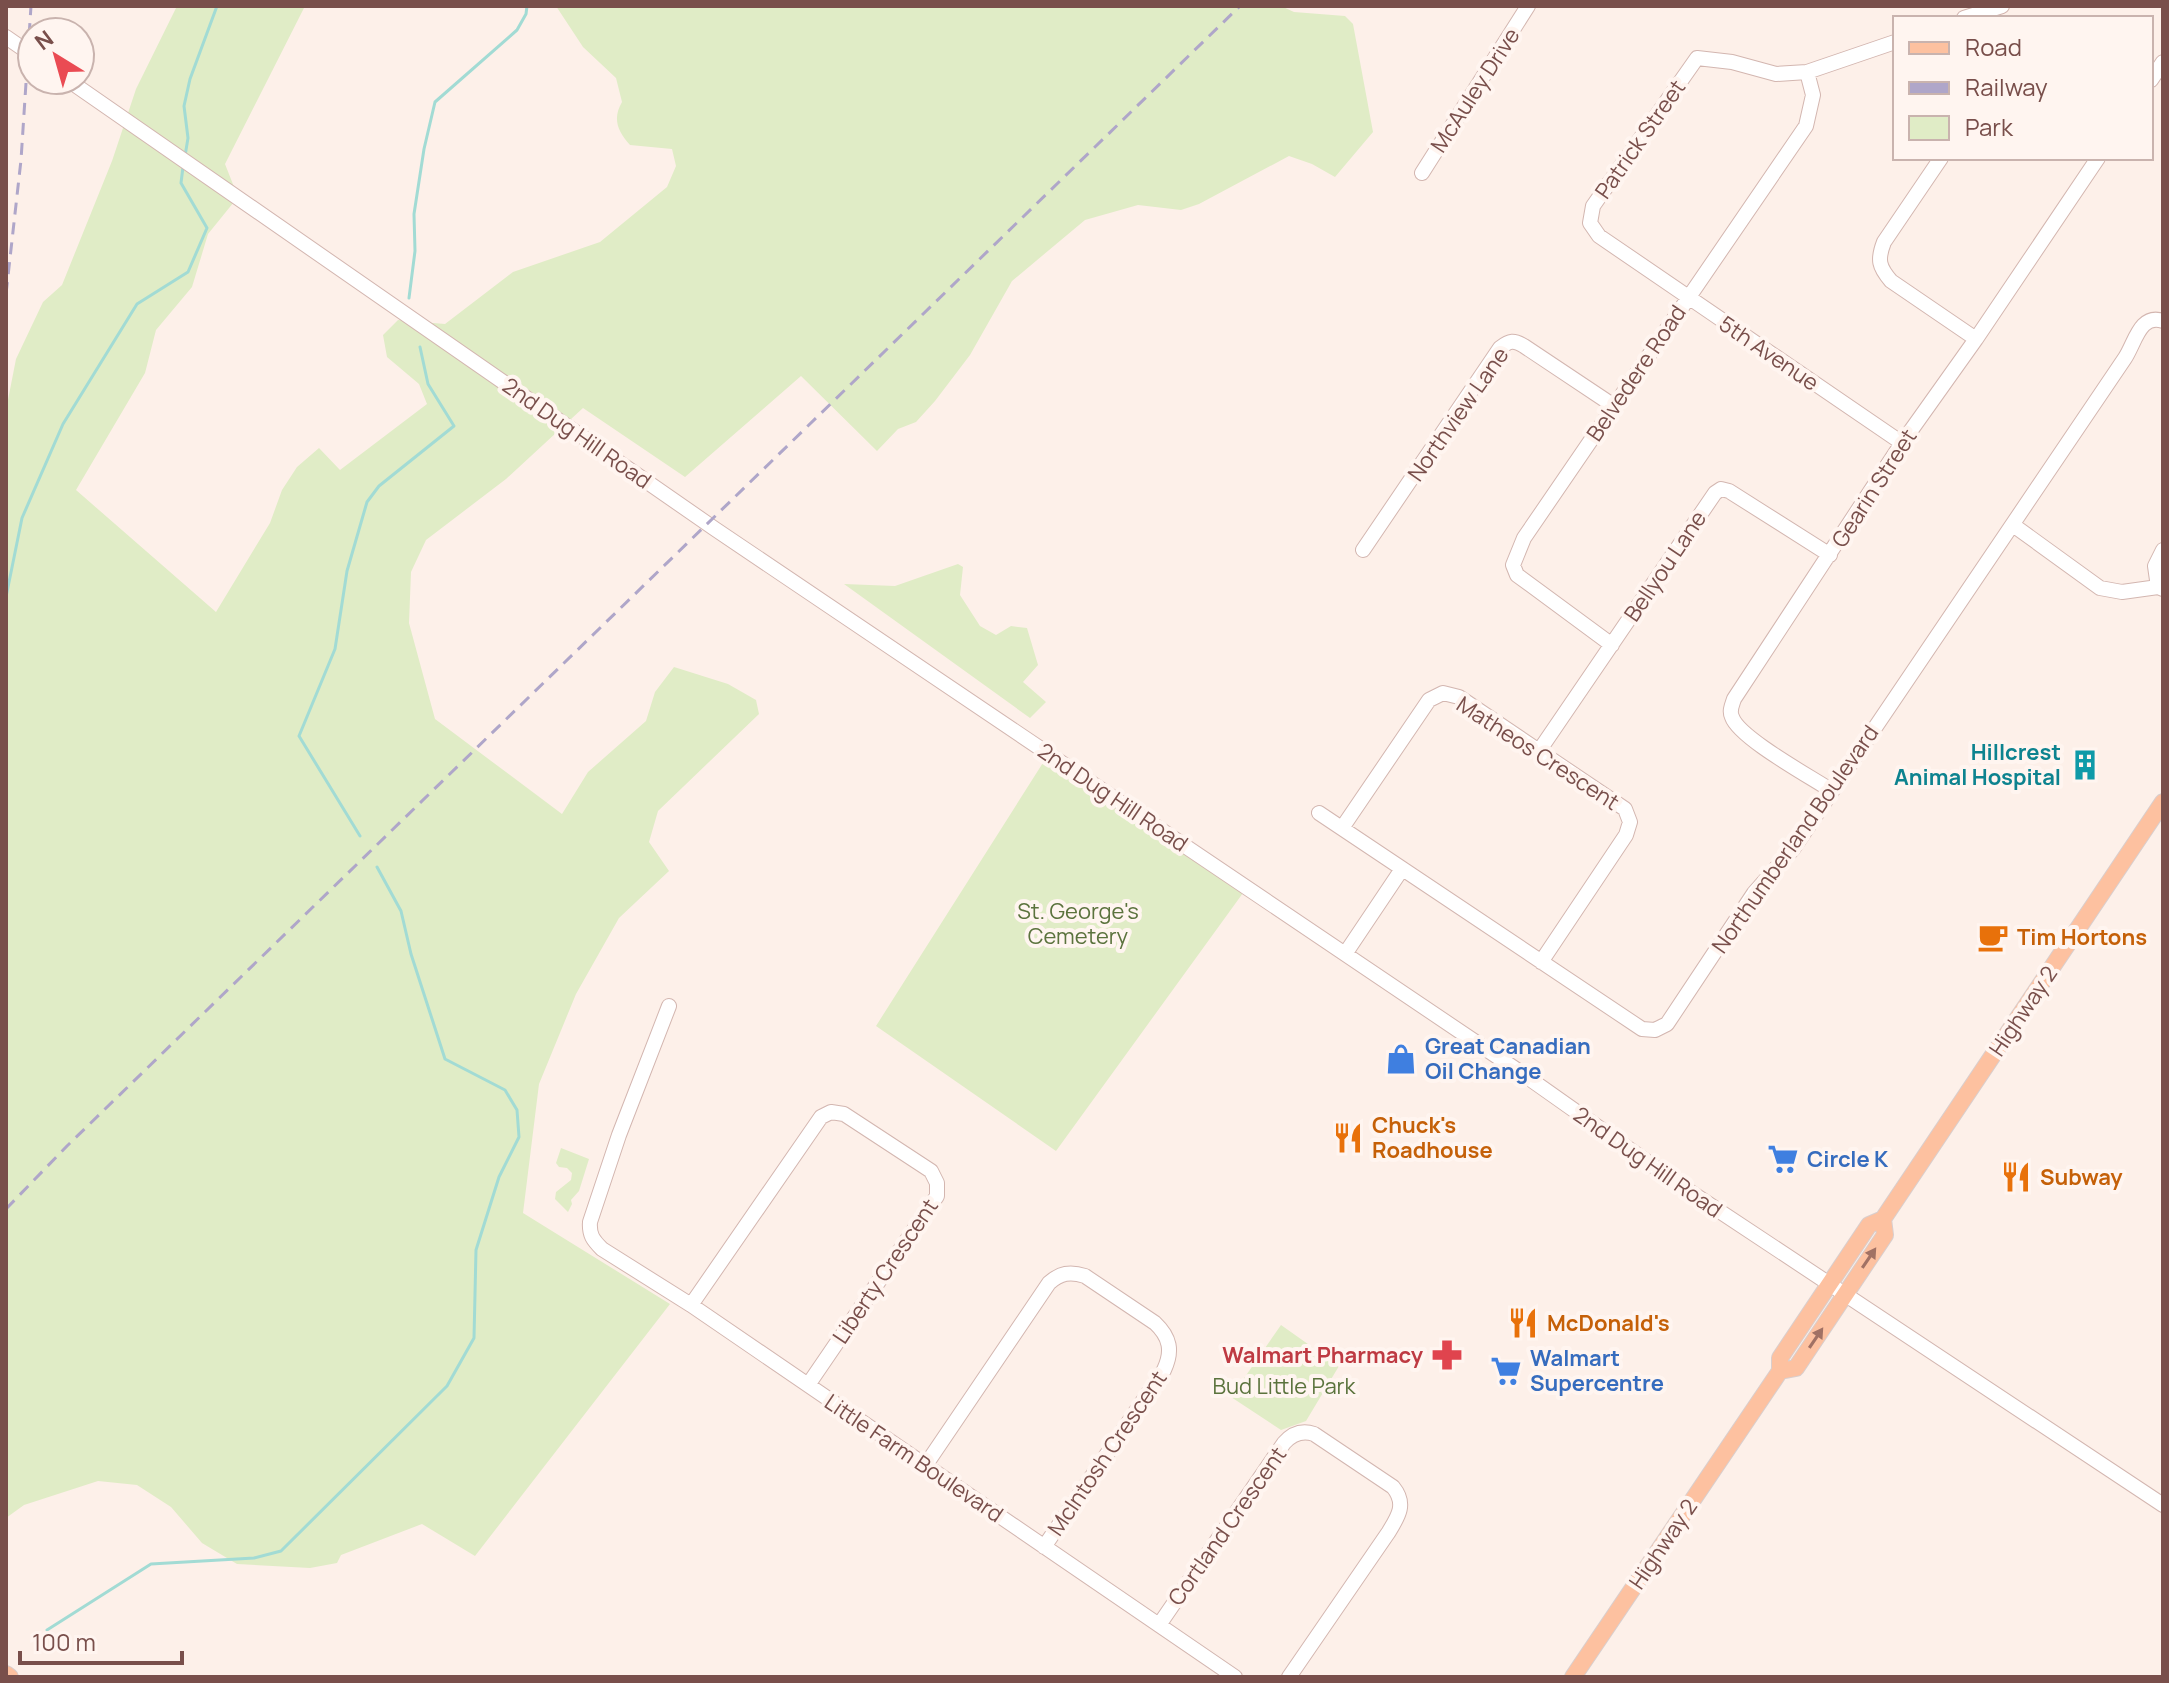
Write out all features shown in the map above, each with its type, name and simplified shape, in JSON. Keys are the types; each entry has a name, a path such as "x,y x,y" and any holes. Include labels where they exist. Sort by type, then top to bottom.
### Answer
{"main road":[{"name":"Highway 2","path":"1573,1677 1780,1371 1780,1358 1869,1225 1883,1219 2163,802"},
{"name":"Highway 2","path":"1780,1371 1796,1368 1885,1235 1883,1219"}],"street":[{"name":"McAuley Drive","path":"1422,173 1528,6"},
{"path":"1967,15 2002,6"},
{"name":"Patrick Street","path":"1597,233 1590,223 1593,206 1697,58 1732,62 1776,74 1807,72 1893,43"},
{"name":"Belvedere Road","path":"1612,645 1526,583 1517,575 1513,565 1524,538 1806,126 1813,95 1807,72"},
{"name":"2nd Dug Hill Road","path":"91,96 705,521 1829,1285 2163,1505"},
{"path":"1940,160 1884,242 1878,257 1880,268 1891,281 1976,339"},
{"name":"Gearin Street","path":"1832,791 1746,735 1732,718 1730,708 1902,443 2097,160"},
{"name":"5th Avenue","path":"1597,233 1902,443"},
{"name":"Northumberland Boulevard","path":"1402,869 1642,1029 1655,1030 1667,1024 1754,893 1793,849 2125,358 2143,325 2150,320 2163,321"},
{"name":"Northview Lane","path":"1363,550 1500,348 1508,342 1515,341 1524,346 1614,406"},
{"name":"Bellyou Lane","path":"1539,751 1715,493 1721,489 1729,491 1830,555"},
{"path":"2013,525 2100,588 2122,592 2161,588 2155,566 2163,550"},
{"name":"Matheos Crescent","path":"1342,828 1429,700 1443,693 1459,697 1625,809 1630,822 1626,835 1541,962"},
{"path":"1319,813 1402,869 1345,954"},
{"name":"Little Farm Boulevard","path":"669,1006 619,1135 590,1222 589,1231 593,1240 1235,1677"},
{"name":"Liberty Crescent","path":"691,1305 821,1117 831,1112 844,1114 931,1171 937,1183 937,1196 808,1385"},
{"name":"McIntosh Crescent","path":"925,1466 1056,1277 1065,1273 1085,1276 1155,1323 1168,1339 1169,1360 1044,1547"},
{"name":"Cortland Crescent","path":"1159,1625 1284,1443 1295,1434 1314,1434 1393,1487 1399,1494 1401,1511 1289,1677"}],"green space":[{"path":"177,6 305,6 225,164 238,197 208,234 192,287 156,330 145,373 76,490 216,612 270,523 282,490 297,467 319,448 340,470 427,404 419,384 387,357 383,335 398,320 445,324 513,272 600,242 667,187 676,166 672,149 630,145 618,125 617,114 622,102 616,78 583,47 556,6 1281,6 1294,12 1345,16 1353,24 1373,132 1335,177 1289,156 1199,204 1181,210 1138,205 1085,220 1012,281 970,355 935,401 916,422 898,429 877,451 801,376 685,477 583,408 506,479 426,540 411,572 409,623 435,719 562,814 588,772 646,721 655,692 674,667 728,684 756,700 759,714 658,811 649,842 669,871 619,918 576,994 539,1084 523,1213 670,1304 475,1556 422,1524 341,1555 337,1563 310,1568 237,1564 202,1543 171,1507 137,1485 98,1481 24,1505 6,1518 6,410 16,359 43,302 62,285 112,161 136,89"},
{"path":"958,564 963,567 960,595 980,626 996,635 1011,626 1027,628 1038,665 1023,682 1046,702 1030,718 844,584 895,586"},
{"name":"St. George's Cemetery","path":"1046,758 1243,893 1056,1151 876,1026"},
{"path":"561,1148 589,1159 579,1191 571,1200 568,1212 555,1199 556,1192 571,1180 572,1173 556,1163"},
{"name":"Bud Little Park","path":"1281,1325 1339,1366 1306,1421 1281,1430 1231,1397"}],"waterway":[{"path":"185,156 188,138 184,106 190,79 217,6"},
{"path":"409,298 415,251 414,214 435,102 517,30 527,6"},
{"path":"6,597 22,518 63,424 137,304 188,272 207,228 181,183 183,167"},
{"path":"360,836 299,736 335,649 347,571 367,502 379,486 454,426 428,384 420,347"},
{"path":"47,1630 151,1564 254,1558 281,1551 447,1386 474,1338 476,1250 499,1177 519,1137 517,1110 505,1090 445,1059 411,954 401,911 377,867"}],"railway":[{"path":"6,294 21,160 31,6"},
{"path":"6,1209 67,1146 1240,6"}],"place":[{"name":"Hillcrest Animal Hospital","path":"2085,765"},
{"name":"Tim Hortons","path":"1993,937"},
{"name":"Great Canadian Oil Change","path":"1401,1059"},
{"name":"Chuck's Roadhouse","path":"1348,1138"},
{"name":"Circle K","path":"1783,1159"},
{"name":"Subway","path":"2016,1177"},
{"name":"McDonald's","path":"1523,1323"},
{"name":"Walmart Pharmacy","path":"1447,1355"},
{"name":"Walmart Supercentre","path":"1506,1371"}]}
